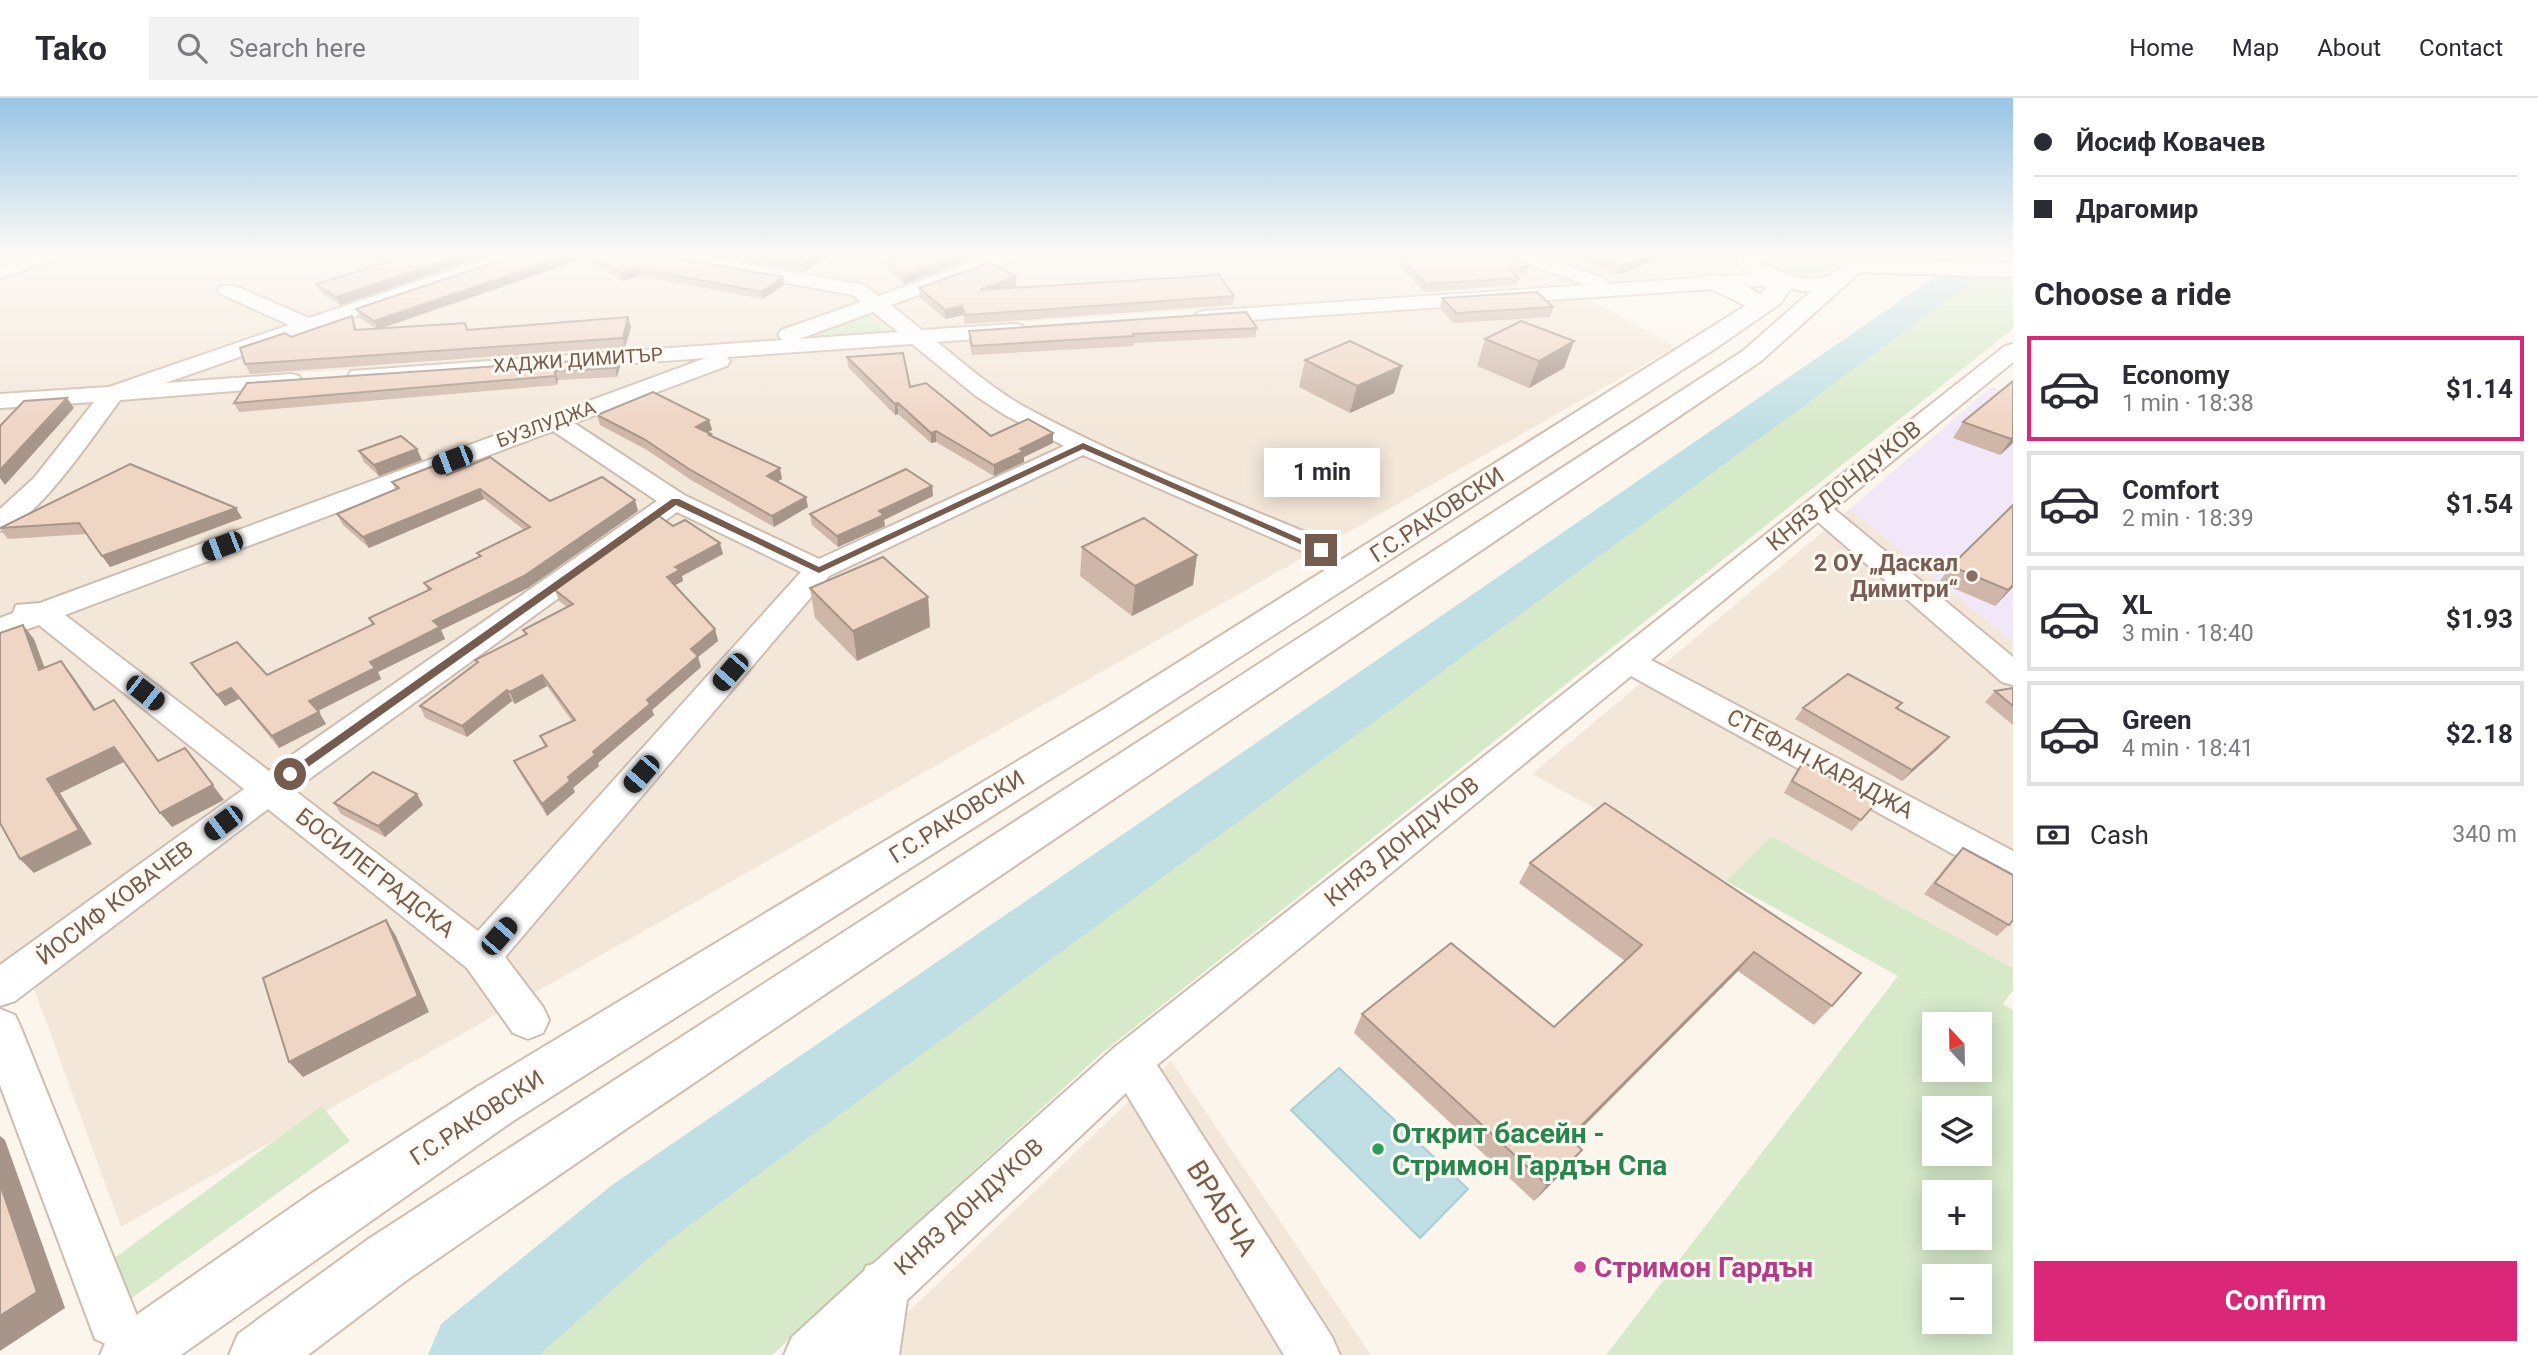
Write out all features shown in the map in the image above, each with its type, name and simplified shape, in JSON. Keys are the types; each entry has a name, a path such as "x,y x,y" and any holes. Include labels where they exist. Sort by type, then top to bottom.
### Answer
{"street":[{"path":"276,312 306,325"},
{"path":"0,523 43,484 113,393 345,312"},
{"name":"БУЗЛУДЖА","path":"0,629 554,421 855,312"},
{"path":"886,312 984,391 1013,410 1083,446 1321,550"},
{"path":"1180,318 1271,312"},
{"name":"Г.С.РАКОВСКИ","path":"122,1338 335,1211 495,1104 1118,718 1697,312"},
{"name":"Г.С.РАКОВСКИ","path":"260,1355 387,1260 602,1115 1752,356 1797,312"},
{"name":"ХАДЖИ ДИМИТЪР","path":"334,377 1041,328"},
{"name":"КНЯЗ ДОНДУКОВ","path":"810,1355 884,1284 1130,1061 1817,508 1990,381 2013,351"},
{"path":"0,401 307,380"},
{"path":"554,421 675,501 819,570"},
{"path":"481,956 819,570 1083,446"},
{"name":"ЙОСИФ КОВАЧЕВ","path":"0,988 268,790 675,501"},
{"path":"1817,508 2013,674"},
{"path":"0,610 43,613"},
{"name":"БОСИЛЕГРАДСКА","path":"43,613 481,956 528,1020"},
{"name":"СТЕФАН КАРАДЖА","path":"1627,660 2013,869"},
{"path":"0,1028 122,1338"},
{"name":"ВРАБЧА","path":"1130,1061 1314,1355"},
{"path":"873,1355 884,1284"}],"shaded area":[{"path":"0,312 1169,312 0,394"},
{"path":"1373,312 1612,312 1675,347 121,1227 23,958 0,972 0,408 709,361"},
{"name":"2 ОУ „Даскал Димитри“","path":"1991,387 2013,395 2013,642 1850,509"},
{"path":"1850,509 2013,642 2013,968 1771,836 1726,881 1532,774"},
{"path":"1171,1061 1371,1355 863,1355"}],"green space":[{"path":"1908,312 2013,312 2013,329 1102,1053 772,1355 471,1355 640,1213"},
{"path":"866,314 888,333 816,337 812,334"},
{"path":"1771,836 2013,968 2013,990 2003,1004 2013,1010 2013,1355 1606,1355 1898,976 1726,881"},
{"path":"322,1106 350,1141 118,1308 105,1265"}],"water":[{"name":"Открит басейн - Стримон Гардън Спа","path":"1339,1068 1468,1189 1420,1238 1291,1110"}],"building":[{"path":"360,312 402,312 374,321"},
{"path":"964,312 1012,312 965,315"},
{"path":"1246,312 1257,328 972,346 969,331"},
{"path":"352,316 355,330 465,323 467,330 628,317 623,338 245,364 240,348 285,333 291,337"},
{"path":"1521,321 1574,341 1539,361 1485,339"},
{"path":"1350,341 1402,366 1357,386 1305,360"},
{"path":"903,353 910,387 926,383 991,436 1028,419 1053,433 994,465 936,431 931,433 898,403 895,404 847,357"},
{"path":"618,358 615,368 555,371 555,376 234,403 247,383"},
{"path":"2013,381 2011,439 1963,422"},
{"path":"653,392 709,420 696,427 711,434 709,435 780,468 767,476 806,497 772,516 689,469 644,439 597,415"},
{"path":"67,398 0,470 0,426 24,401"},
{"path":"401,436 417,449 374,465 359,451"},
{"path":"490,457 550,501 602,477 635,500 524,576 433,621 440,627 370,662 375,668 309,701 319,712 272,736 231,688 217,695 191,663 237,642 267,675 374,624 369,618 431,589 424,583 481,556 477,553 530,527 480,489 363,537 337,514 399,488 392,482 436,465 447,475"},
{"path":"130,464 236,508 102,556 79,523 0,528"},
{"path":"906,469 932,486 879,511 884,515 837,536 810,514"},
{"path":"2013,505 2013,585 2008,590 1951,566"},
{"path":"659,516 673,526 685,520 720,543 675,567 680,570 667,577 715,629 691,649 698,656 647,700 650,704 593,752 595,755 568,777 570,781 542,804 514,761 547,746 540,736 575,720 542,675 510,692 507,690 462,726 420,706 478,662 475,660 527,634 523,630 573,604 555,590"},
{"path":"1144,518 1197,555 1135,586 1082,547"},
{"path":"883,557 928,597 853,631 810,588"},
{"path":"23,625 39,670 61,661 94,710 114,700 158,761 185,748 213,785 160,813 114,747 47,779 79,830 20,859 0,823 0,633"},
{"path":"1848,674 1902,703 1896,708 1949,737 1912,770 1803,708"},
{"path":"2013,688 2013,706 1995,691"},
{"path":"1803,762 1877,802 1861,820 1792,781"},
{"path":"373,772 417,794 378,826 334,803"},
{"path":"1605,803 1861,973 1832,1006 1754,952 1569,1138 1582,1150 1547,1185 1362,1014 1451,943 1554,1027 1642,945 1530,863"},
{"path":"1963,848 2013,875 2013,920 2009,925 1935,883"},
{"path":"386,920 418,996 289,1062 263,978"},
{"path":"0,1184 37,1292 0,1316"}],"waterway":[{"path":"472,1355 640,1213 1908,312"}],"place":[{"name":"2 ОУ „Даскал Димитри“","path":"1972,576"},
{"name":"Открит басейн - Стримон Гардън Спа","path":"1378,1149"},
{"name":"Стримон Гардън","path":"1580,1267"}],"route":[{"path":"290,774 675,501 819,570 1083,446 1321,550"}]}
